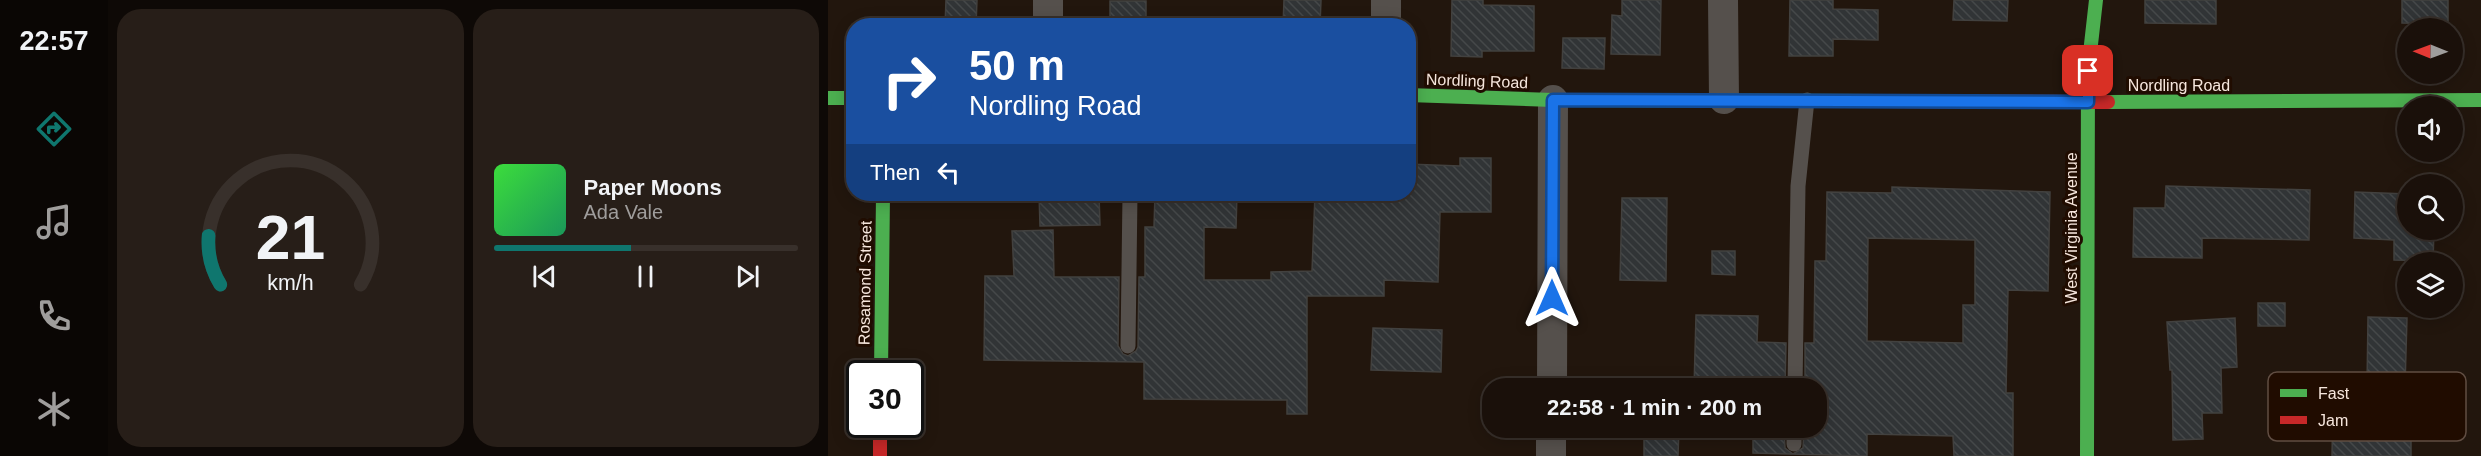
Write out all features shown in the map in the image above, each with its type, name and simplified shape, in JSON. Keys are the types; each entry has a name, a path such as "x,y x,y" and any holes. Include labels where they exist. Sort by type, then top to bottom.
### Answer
{"street":[{"path":"1048,0 1048,18"},
{"path":"1386,0 1386,18"},
{"path":"1723,0 1724,99"},
{"name":"West Virginia Avenue","path":"2087,456 2088,71 2096,0"},
{"name":"Nordling Road","path":"1416,95 1553,100 2088,102 2481,100"},
{"path":"828,98 846,98"},
{"path":"1552,378 1553,100"},
{"name":"Rosamond Street","path":"881,360 883,201"},
{"path":"880,438 880,456"},
{"path":"1551,438 1551,456"}],"lane":[{"path":"1795,378 1798,186 1807,100"},
{"path":"1128,346 1130,201"},
{"path":"1794,438 1794,444"}],"building":[{"path":"946,0 977,0 976,18 945,18"},
{"path":"1284,0 1321,0 1320,18 1283,18"},
{"path":"1452,0 1483,0 1483,5 1534,6 1534,51 1482,51 1482,57 1451,56"},
{"path":"1622,0 1661,0 1660,55 1611,54 1612,15 1622,16"},
{"path":"1790,0 1833,0 1833,9 1878,10 1878,40 1833,39 1833,56 1789,56"},
{"path":"1954,0 2008,0 2007,21 1953,20"},
{"path":"2145,0 2216,0 2216,24 2145,23"},
{"path":"2402,0 2448,0 2448,18 2402,18"},
{"path":"1110,1 1146,1 1146,18 1110,18"},
{"path":"1563,38 1605,38 1604,69 1562,68"},
{"path":"1460,158 1491,158 1491,212 1440,212 1438,282 1384,280 1384,296 1307,296 1307,414 1287,414 1287,400 1144,399 1144,362 984,360 985,276 1014,276 1012,231 1053,230 1054,277 1119,277 1118,346 1123,354 1128,356 1138,347 1139,277 1145,277 1145,227 1154,227 1155,201 1237,201 1236,228 1204,227 1204,280 1271,280 1271,272 1312,271 1315,201 1416,201 1416,164 1460,166"},
{"path":"2166,186 2310,190 2309,240 2202,238 2202,258 2133,257 2134,208 2165,208"},
{"path":"1892,187 2050,192 2048,291 2008,290 2006,393 2013,393 2013,456 1954,456 1953,436 1867,434 1867,456 1753,453 1753,438 1784,438 1785,448 1793,454 1803,448 1804,438 1827,438 1827,378 1805,378 1805,343 1814,343 1815,261 1826,261 1827,192 1892,193","holes":["1868,238 1975,240 1975,305 1963,305 1963,343 1867,341"]},
{"path":"2355,192 2397,194 2397,240 2434,240 2433,252 2397,252 2397,260 2394,260 2394,240 2354,238"},
{"path":"1622,198 1667,198 1666,281 1620,280"},
{"path":"1039,201 1099,201 1100,225 1040,226"},
{"path":"1712,251 1735,251 1735,275 1712,274"},
{"path":"2258,303 2285,303 2285,326 2258,326"},
{"path":"1696,315 1758,316 1757,342 1786,343 1785,378 1694,378"},
{"path":"2368,317 2407,318 2405,372 2367,372"},
{"path":"2235,318 2237,367 2221,368 2222,413 2202,413 2203,439 2173,440 2172,370 2170,370 2167,322"},
{"path":"1373,328 1442,330 1441,372 1371,370"},
{"path":"1644,438 1679,438 1678,456 1644,456"},
{"path":"2332,441 2411,441 2411,456 2332,456"}],"traffic: fast":[{"path":"2087,456 2088,71 2096,0"},
{"path":"1416,95 1553,100 1884,101"},
{"path":"828,98 846,98"},
{"path":"2108,102 2481,100"},
{"path":"881,360 883,201"}],"traffic: jam":[{"path":"1884,101 2108,102"},
{"path":"880,438 880,456"}],"route":[{"path":"1552,298 1553,100 2088,102 2088,71"}]}
